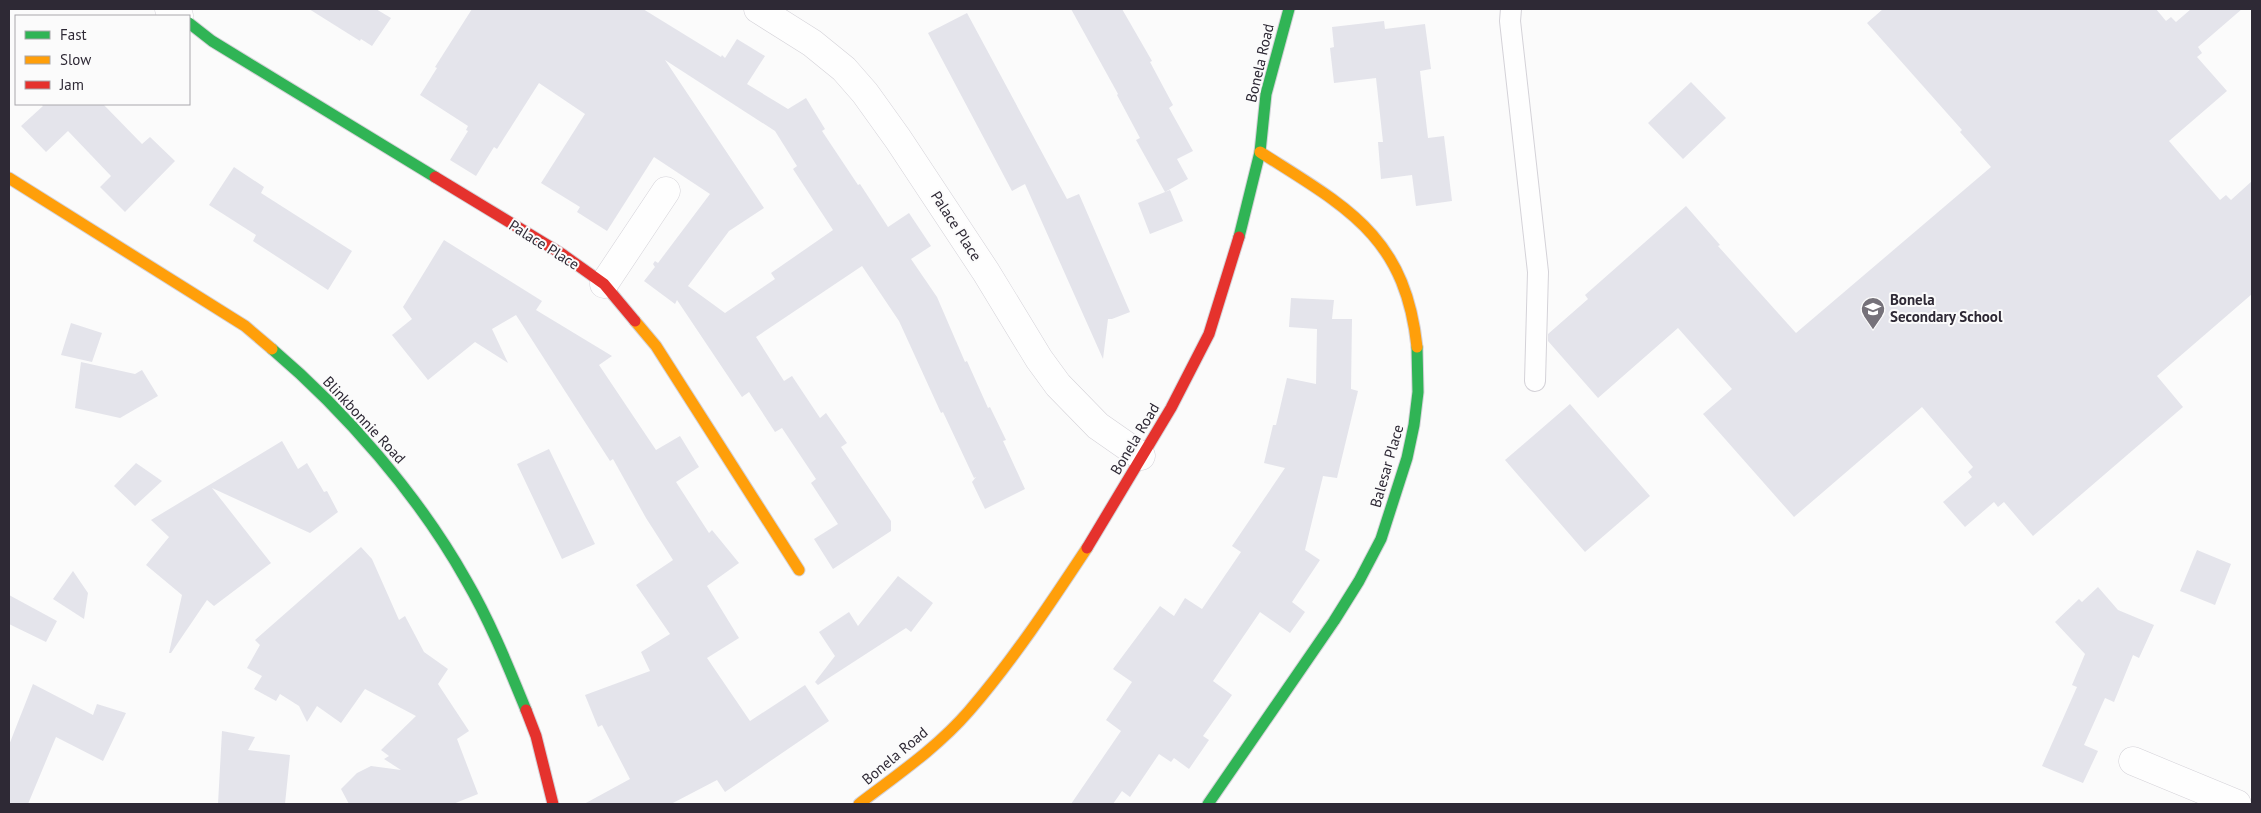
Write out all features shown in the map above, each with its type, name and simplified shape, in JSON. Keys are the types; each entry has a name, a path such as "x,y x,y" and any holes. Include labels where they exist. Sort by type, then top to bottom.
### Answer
{"street":[{"name":"Palace Place","path":"758,9 812,43 844,70 865,93 970,247 1039,359 1058,385 1098,426 1141,456"},
{"name":"Bonela Road","path":"859,804 919,758 968,712 1022,645 1079,560 1171,408 1209,334 1236,250 1260,152 1266,94 1289,9"},
{"name":"Palace Place","path":"190,25 212,41 320,108 562,254 604,284 656,346 800,570"},
{"name":"Balesar Place","path":"1208,804 1346,602 1381,539 1403,474 1415,425 1419,380 1418,338 1413,312 1397,271 1374,234 1355,215 1260,152"},
{"name":"Blinkbonnie Road","path":"9,178 245,326 291,365 365,440 412,496 466,579 503,653 536,736 553,804"},
{"path":"604,284 666,191"},
{"path":"2133,761 2190,795 2236,804"}],"lane":[{"path":"1511,9 1510,21 1538,272 1535,381"}],"building":[{"path":"309,9 376,9 391,18 372,46 361,39 360,41"},
{"path":"472,9 643,9 721,57 722,55 725,58 737,39 765,56 747,84 788,109 806,98 825,129 822,131 888,227 909,213 931,246 911,259 937,297 965,362 967,361 988,408 990,407 1006,440 1003,441 1025,489 985,509 972,482 976,477 974,478 943,412 941,413 899,321 862,266 756,337 784,381 792,376 820,418 826,413 847,443 841,447 891,521 891,531 833,569 814,539 838,524 811,483 816,479 782,428 775,432 749,392 742,397 677,300 675,304 644,281 655,267 653,264 655,261 658,263 710,194 654,157 607,231 577,212 580,207 541,183 585,114 539,83 497,149 494,147 476,176 450,160 468,131 466,130 468,126 420,95 437,68 435,67","holes":["665,60 775,131 797,166 793,169 833,230 771,273 775,279 725,313 688,286 729,231 764,208"]},
{"path":"1071,9 1122,9 1152,61 1150,62 1173,105 1169,108 1193,151 1177,159 1188,179 1165,192 1136,140 1140,138 1118,94"},
{"path":"1883,9 2156,9 2166,21 2171,17 2176,22 2191,9 2242,9 2198,47 2202,53 2197,57 2227,91 2169,141 2220,200 2226,195 2231,200 2252,181 2252,294 2157,376 2183,407 2033,536 2004,502 1998,507 1994,502 1965,527 1943,502 1972,477 1968,472 1973,467 1922,407 1794,517 1703,414 1732,389 1678,328 1598,398 1548,341 1548,334 1588,299 1585,295 1686,206 1720,245 1718,246 1796,333 1991,167 1960,132 1962,130 1867,23"},
{"path":"967,13 1067,199 1079,194 1130,312 1108,319 1103,359 1025,184 1012,191 928,33"},
{"path":"1384,21 1385,29 1425,24 1431,69 1420,71 1428,138 1444,136 1452,201 1416,206 1412,175 1381,179 1378,142 1383,142 1376,78 1334,83 1330,48 1334,47 1332,27"},
{"path":"1691,82 1726,118 1683,159 1648,123"},
{"path":"104,105 142,144 150,137 175,161 125,212 100,187 111,176 68,131 46,152 21,126 43,106"},
{"path":"234,167 264,187 261,193 352,251 328,290 253,241 256,235 209,205"},
{"path":"1170,190 1183,221 1150,234 1138,203"},
{"path":"444,240 542,301 536,310 612,356 599,365 656,450 680,436 699,467 676,482 709,533 712,530 739,563 707,586 739,638 707,658 750,721 805,685 829,721 725,792 717,780 671,804 584,804 630,779 602,725 598,727 585,695 650,671 641,652 670,634 636,585 673,560 646,518 613,459 610,461 516,315 492,329 508,363 475,342 428,380 392,335 412,319 403,307"},
{"path":"1291,298 1334,300 1332,319 1352,319 1351,389 1358,391 1337,478 1323,476 1305,550 1320,560 1292,602 1305,612 1290,633 1260,612 1213,681 1232,695 1203,736 1209,740 1189,769 1174,758 1171,762 1159,754 1130,797 1122,791 1113,804 1071,804 1121,731 1106,720 1132,682 1113,669 1160,606 1174,616 1185,598 1202,609 1241,552 1232,546 1285,468 1264,463 1273,425 1276,425 1287,378 1316,384 1317,329 1289,327"},
{"path":"71,323 102,333 92,362 61,355"},
{"path":"81,362 135,374 142,370 158,396 120,418 75,408"},
{"path":"1570,404 1650,496 1585,552 1505,460"},
{"path":"282,441 298,469 307,463 324,492 327,491 338,512 310,533 212,488 271,563 214,606 207,600 171,653 169,653 182,595 146,565 169,537 151,520"},
{"path":"549,449 595,544 562,559 517,464"},
{"path":"136,463 162,481 135,506 114,486"},
{"path":"361,547 372,559 399,620 405,616 424,652 448,669 438,684 469,731 457,739 478,794 453,804 349,804 341,789 357,773 371,766 401,770 384,759 389,756 381,750 416,716 365,689 341,723 317,706 307,722 299,706 280,694 276,701 254,689 262,676 247,668 260,645 255,640"},
{"path":"2197,550 2231,564 2215,605 2180,591"},
{"path":"73,571 88,593 84,619 53,599"},
{"path":"898,576 933,603 911,632 906,628 818,685 815,682 835,656 819,632 849,612 858,626"},
{"path":"2098,587 2118,610 2154,625 2139,658 2133,655 2114,702 2105,698 2084,745 2098,751 2083,783 2042,766 2077,687 2072,685 2085,654 2055,622 2079,599 2082,602"},
{"path":"9,595 57,621 46,642 9,624"},
{"path":"33,684 93,715 97,704 126,713 103,761 56,737 28,804 9,804 9,745"},
{"path":"222,731 255,737 248,750 290,755 285,804 218,804"}],"traffic: fast":[{"path":"1239,237 1260,152 1266,94 1289,9"},
{"path":"190,24 212,41 435,177"},
{"path":"1208,804 1334,621 1359,581 1381,539 1407,458 1414,425 1418,392 1417,347"},
{"path":"272,349 353,427 379,456 426,517 447,548 483,611 526,710"}],"traffic: slow":[{"path":"1260,152 1344,208 1366,228 1385,251 1400,277 1410,309 1417,347"},
{"path":"9,178 245,326 272,349"},
{"path":"635,321 656,346 799,570"},
{"path":"859,804 931,749 969,711 1016,652 1087,548"}],"traffic: jam":[{"path":"435,177 562,254 604,284 635,321"},
{"path":"1087,548 1171,408 1209,334 1239,237"},
{"path":"526,710 536,736 553,804"}],"place":[{"name":"Bonela Secondary School","path":"1873,330"}]}
